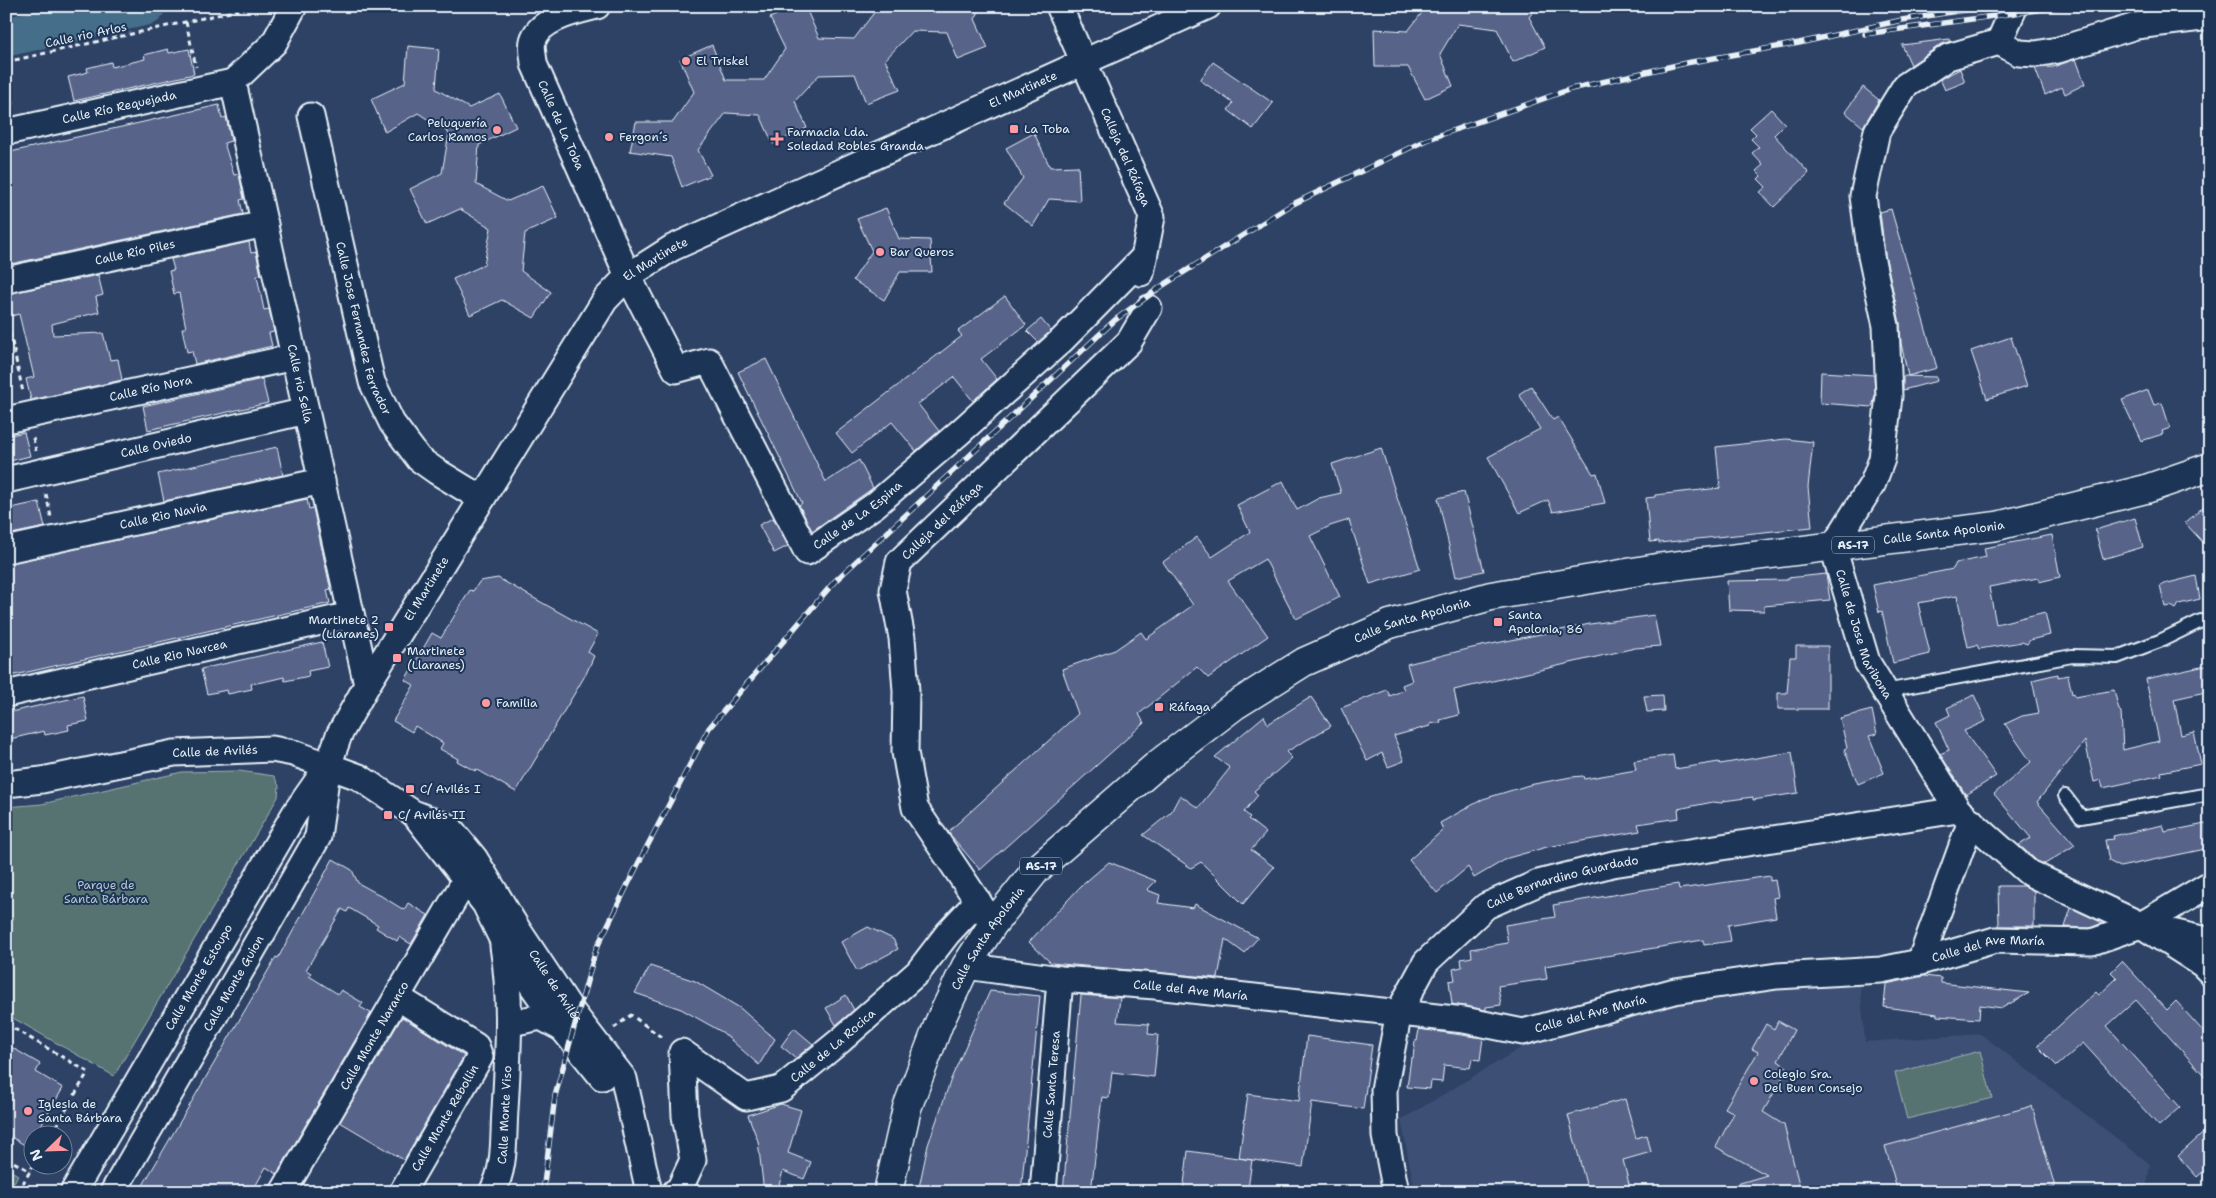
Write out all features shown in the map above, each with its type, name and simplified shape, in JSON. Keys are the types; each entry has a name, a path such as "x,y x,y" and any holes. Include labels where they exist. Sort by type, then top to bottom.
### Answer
{"main road":[{"name":"Calle Santa Apolonia","path":"888,1192 907,1108 940,1023 966,966 993,924 1036,870 1158,764 1234,706 1304,662 1390,624 1491,596 1657,568 1997,526 2146,489 2210,467"}],"street":[{"path":"233,82 274,43 294,6"},
{"name":"Calle de La Toba","path":"597,6 561,16 542,28 533,40 534,64 628,276"},
{"path":"1059,6 1083,62"},
{"name":"El Martinete","path":"328,766 339,735 367,685 605,300 628,276 672,248 1208,6"},
{"path":"1999,42 2015,6"},
{"path":"1833,547 1873,483 1882,459 1889,396 1886,326 1871,256 1863,196 1877,131 1905,86 1948,57 1999,42 2019,53 2036,54 2058,50 2136,26 2210,17"},
{"name":"Calleja del Ráfaga","path":"1083,62 1152,217 1139,286"},
{"name":"Calle Río Requejada","path":"12,131 233,82"},
{"name":"Calle rio Sella","path":"233,82 367,685"},
{"name":"Calle Jose Fernandez Ferrador","path":"310,116 372,382 392,423 419,459 436,472 482,499"},
{"name":"Calle Río Piles","path":"6,280 265,224"},
{"name":"Calle de La Espina","path":"628,276 676,370 710,361 807,552 875,505 960,432 1062,340 1144,257"},
{"name":"Calleja del Ráfaga","path":"993,924 915,808 905,752 906,691 904,664 902,638 893,590 899,562 1129,342 1149,308"},
{"name":"Calle Río Nora","path":"6,420 294,356"},
{"name":"Calle Oviedo","path":"6,480 306,411"},
{"name":"Calle Rio Navia","path":"6,550 322,481"},
{"name":"Calle de Jose Maribona","path":"1833,547 1868,662 1884,691 1964,815 2029,873 2141,925 2202,964 2210,972"},
{"name":"Calle Rio Narcea","path":"6,694 351,615"},
{"name":"Calle de Avilés","path":"6,784 42,780 174,753 272,749 293,753 359,777 413,813 448,827 475,858 510,934"},
{"name":"Calle Monte Estoupo","path":"74,1192 295,813 328,766"},
{"name":"Calle Monte Guion","path":"113,1192 318,837 328,766"},
{"name":"Calle de Avilés","path":"413,813 510,934 568,1021 610,1088 635,1133"},
{"path":"1920,962 1964,815"},
{"name":"Calle Bernardino Guardado","path":"1396,1192 1385,1136 1384,1090 1399,1012 1426,962 1486,906 1538,883 1613,864 1964,815"},
{"name":"Calle Monte Naranco","path":"283,1192 466,879"},
{"name":"Calle del Ave María","path":"966,966 1060,979 1155,986 1399,1012 1464,1020 1523,1032 1674,991 1777,976 1881,970 1920,962 1995,940 2092,942 2141,925 2210,884"},
{"name":"Calle de La Rocica","path":"682,1052 746,1097 781,1089 841,1040 918,972 948,934 978,902"},
{"path":"2141,925 2210,941"},
{"path":"510,934 533,987 550,996 568,1021"},
{"name":"Calle Monte Viso","path":"492,1192 502,1164 510,1021 508,974 510,934"},
{"name":"Calle Santa Teresa","path":"1043,1192 1060,979"},
{"name":"Calle Monte Viso","path":"510,1021 530,1000 533,987"},
{"name":"Calle Monte Rebollin","path":"397,997 476,1046 480,1057 402,1192"},
{"path":"510,1021 540,1016 568,1021"},
{"name":"Calle de Avilés","path":"568,1021 596,1043 624,1079 649,1192"},
{"path":"675,1192 679,1190 693,1160 685,1116 682,1052"}],"lane":[{"path":"1884,691 2072,656 2117,658 2162,640 2201,621 2210,623"},
{"path":"2065,796 2081,817 2210,794"}],"path":[{"name":"Calle rio Arlos","path":"6,62 257,6"},
{"path":"186,22 201,89"},
{"path":"6,74 12,131"},
{"path":"596,1043 631,1015 682,1052"},
{"path":"6,1024 88,1072 57,1126"},
{"path":"6,1158 22,1167"},
{"path":"18,1192 27,1176"}],"shaded area":[{"name":"Colegio Sra. Del Buen Consejo","path":"1860,982 1865,1042 1981,1034 2150,1164 2146,1192 1415,1192 1401,1120 1539,1037 1700,996"}],"green space":[{"name":"Parque de Santa Bárbara","path":"239,771 274,776 279,786 278,797 114,1076 6,1014 6,807 42,804 182,772"},
{"path":"1980,1051 1992,1098 1907,1119 1895,1073"},
{"path":"6,1168 18,1175 9,1192 6,1192"}],"building":[{"path":"794,6 805,6 819,38 854,39 879,6 982,6 975,19 988,48 958,60 947,32 912,31 885,60 900,90 866,103 855,74 819,75 795,101 807,128 773,144 760,115 726,113 698,150 711,175 682,187 671,157 630,151 636,122 673,122 694,92 680,59 712,45 726,80 764,80 785,49 770,18"},
{"path":"1427,6 1538,6 1529,17 1545,47 1513,62 1497,29 1458,24 1440,54 1453,86 1425,99 1408,67 1375,67 1374,29 1408,31"},
{"path":"1949,39 1950,41 1940,45 1911,65 1902,45"},
{"path":"408,46 439,49 436,89 469,108 500,94 516,127 479,145 476,184 508,201 543,186 558,218 525,233 521,271 551,292 534,318 502,300 470,315 453,279 484,265 491,228 460,209 427,224 410,189 442,173 449,133 418,113 385,132 371,99 405,83"},
{"path":"168,49 169,53 189,49 194,74 74,101 68,77 88,72 87,68 111,62 112,67 145,59 144,55"},
{"path":"2076,59 2085,84 2065,94 2062,87 2045,95 2035,68 2053,67"},
{"path":"1213,62 1273,103 1253,129 1228,110 1233,103 1200,80"},
{"path":"1960,69 1965,82 1945,90 1940,79"},
{"path":"1863,87 1879,100 1863,127 1845,112"},
{"path":"219,105 222,119 226,117 231,141 224,143 234,175 239,174 244,199 240,200 243,214 6,265 6,153"},
{"path":"1771,109 1785,124 1774,135 1809,173 1774,207 1760,192 1766,187 1758,179 1761,176 1756,171 1763,165 1752,153 1759,147 1751,139 1756,134 1750,128"},
{"path":"1034,133 1050,167 1078,166 1080,201 1049,199 1033,226 1004,203 1023,178 1006,148"},
{"path":"886,208 899,239 930,240 932,272 900,272 884,300 853,280 872,251 857,219"},
{"path":"1891,209 1937,368 1908,376 1901,343 1900,323 1885,254 1880,212"},
{"path":"249,242 251,253 256,252 261,275 257,276 264,310 269,309 274,332 269,333 272,346 195,364 192,351 187,352 182,328 186,328 179,293 174,294 169,271 174,270 171,259"},
{"path":"98,275 103,295 96,297 99,312 52,324 53,335 103,333 110,360 118,359 122,380 31,400 26,379 34,377 19,314 12,316 7,294"},
{"path":"1005,296 1026,325 981,359 997,379 973,401 954,377 918,404 939,431 916,451 892,422 852,453 836,433 962,336 958,331"},
{"path":"1041,319 1051,331 1038,342 1027,331"},
{"path":"2011,337 2027,386 1987,399 1971,351"},
{"path":"766,359 826,482 859,460 873,488 812,531 799,505 802,503 738,372"},
{"path":"1821,372 1874,375 1875,396 1872,407 1820,403"},
{"path":"1903,376 1936,377 1937,381 1903,390"},
{"path":"262,379 268,403 148,430 143,406"},
{"path":"1531,386 1553,420 1558,417 1593,474 1597,473 1605,503 1553,512 1548,500 1519,513 1488,457 1540,429 1519,394"},
{"path":"2148,390 2154,405 2162,403 2170,428 2162,431 2163,434 2141,441 2122,400"},
{"path":"24,432 30,456 6,462 6,436"},
{"path":"1786,439 1813,442 1808,487 1812,527 1659,543 1659,541 1650,542 1646,498 1655,497 1655,495 1720,488 1716,447"},
{"path":"277,447 283,475 164,501 158,474"},
{"path":"1381,448 1420,569 1370,584 1349,520 1330,526 1310,536 1340,597 1296,619 1265,559 1228,581 1268,636 1208,678 1197,667 1139,714 1144,723 980,870 948,832 1078,714 1062,669 1115,650 1141,632 1146,639 1193,605 1163,562 1197,537 1212,557 1250,532 1237,505 1283,481 1297,510 1319,498 1341,493 1332,464"},
{"path":"1464,492 1484,571 1456,577 1438,498"},
{"path":"307,499 309,509 313,508 331,589 327,590 330,603 6,677 6,564"},
{"path":"2210,501 2210,550 2185,523"},
{"path":"39,502 45,527 6,535 6,509"},
{"path":"773,518 788,546 774,553 759,525"},
{"path":"2135,518 2143,547 2103,559 2095,530"},
{"path":"2052,535 2060,577 2039,582 2038,578 1989,587 1996,624 2045,612 2050,635 2030,640 2027,644 2022,642 1979,649 1977,645 1968,647 1957,596 1918,603 1930,654 1893,663 1882,611 1879,612 1873,585 1953,569 1956,563 1986,557 1984,548"},
{"path":"1826,574 1830,600 1764,606 1764,611 1729,610 1727,581 1787,580 1787,578"},
{"path":"2196,576 2200,599 2179,604 2176,609 2171,606 2165,607 2160,585"},
{"name":"Familia","path":"498,578 598,634 588,652 594,656 586,674 516,792 476,769 475,771 457,761 458,759 440,749 443,743 415,726 412,732 393,721 414,685 405,680 432,633 441,638 470,590 473,591 480,581"},
{"path":"1654,615 1660,646 1635,648 1454,690 1459,715 1440,720 1441,722 1430,724 1430,726 1394,736 1404,761 1388,767 1382,753 1367,761 1341,708 1387,690 1390,696 1404,690 1402,685 1412,681 1407,664 1472,648 1590,624"},
{"path":"322,642 328,667 308,671 309,676 285,681 284,677 251,684 252,689 228,694 227,690 207,694 201,669"},
{"path":"1796,646 1828,646 1828,709 1778,709 1778,693 1787,693 1790,657 1796,657"},
{"path":"2210,665 2210,691 2174,699 2181,735 2194,732 2201,764 2161,772 2162,775 2103,788 2101,780 2094,782 2085,741 2037,802 2075,845 2045,864 2037,861 2019,845 2031,838 1994,794 2031,762 2005,724 2022,716 2039,713 2032,680 2058,674 2058,677 2068,675 2072,694 2074,693 2075,697 2114,690 2121,712 2123,750 2159,741 2146,679"},
{"path":"1663,695 1664,711 1647,712 1644,696"},
{"path":"1974,695 1986,721 1964,731 1996,776 1966,795 1940,754 1949,750 1936,722 1950,715 1947,708"},
{"path":"83,696 88,721 68,725 69,730 45,735 44,731 6,740 6,713"},
{"path":"1311,697 1331,726 1286,752 1292,758 1254,791 1258,795 1244,812 1250,817 1248,819 1266,833 1251,850 1274,867 1243,904 1201,862 1191,868 1143,835 1171,812 1180,795 1198,808 1230,768 1215,757 1264,716 1268,724"},
{"path":"1872,710 1877,734 1869,736 1884,773 1858,784 1844,749 1847,748 1840,718"},
{"path":"1792,752 1798,793 1753,800 1753,797 1723,801 1722,803 1713,802 1678,809 1679,818 1638,824 1640,831 1547,847 1508,858 1474,878 1468,867 1437,893 1409,860 1443,830 1440,823 1483,799 1529,785 1571,777 1583,776 1584,779 1636,770 1634,761 1673,755 1675,769 1719,762 1720,764"},
{"path":"2210,823 2210,848 2120,867 2109,861 2105,840 2114,839 2113,836 2163,825 2165,832"},
{"path":"333,859 352,870 358,883 404,910 408,903 428,915 411,944 399,937 397,941 376,928 378,925 349,908 347,912 342,909 306,970 311,973 309,976 338,994 341,990 363,1003 360,1007 371,1013 277,1174 266,1167 252,1192 139,1192 276,957 278,958"},
{"path":"1109,862 1156,881 1147,890 1160,895 1158,903 1193,908 1195,904 1258,938 1244,953 1225,939 1218,978 1051,963 1029,942 1080,887"},
{"path":"1770,876 1770,881 1775,880 1778,897 1773,898 1776,917 1728,925 1731,941 1704,945 1703,940 1545,966 1547,979 1498,986 1501,1005 1486,1007 1486,1010 1452,1004 1449,981 1455,980 1453,969 1462,967 1461,959 1472,957 1471,949 1508,943 1505,925 1555,917 1553,905 1678,884 1679,889"},
{"path":"1998,886 2023,886 2034,891 2034,926 1999,926"},
{"path":"2071,908 2101,922 2100,924 2090,928 2065,927"},
{"path":"868,927 893,939 898,949 857,971 841,942"},
{"path":"2122,961 2167,1010 2176,1001 2210,1039 2210,1082 2136,1000 2107,1026 2180,1107 2159,1126 2083,1043 2057,1066 2037,1046 2096,992 2099,995 2117,978 2111,972"},
{"path":"650,966 695,981 740,1008 775,1039 759,1065 722,1032 681,1009 635,993"},
{"path":"1924,976 1941,978 1941,983 2029,993 2002,1008 1980,1005 1979,1019 1937,1016 1937,1014 1884,1007 1886,984"},
{"path":"990,991 1040,996 1021,1192 918,1192 928,1145 951,1079"},
{"path":"846,995 854,1010 836,1025 826,1008"},
{"path":"1081,995 1120,998 1117,1022 1149,1024 1148,1034 1158,1035 1154,1077 1112,1072 1109,1098 1102,1097 1091,1192 1063,1192"},
{"path":"402,1017 464,1056 404,1160 340,1122"},
{"path":"1778,1021 1794,1030 1778,1061 1788,1068 1763,1112 1784,1125 1801,1192 1728,1192 1727,1187 1767,1175 1716,1147 1734,1113 1725,1108 1758,1052 1752,1049 1766,1024 1774,1029"},
{"path":"794,1028 813,1044 796,1058 781,1046"},
{"path":"1419,1029 1483,1038 1480,1060 1472,1059 1470,1068 1444,1065 1442,1082 1431,1081 1430,1089 1407,1087 1411,1058 1413,1058"},
{"path":"1307,1036 1372,1045 1363,1109 1312,1102 1303,1167 1239,1158 1248,1094 1299,1101"},
{"name":"Iglesia de Santa Bárbara","path":"6,1044 40,1064 36,1072 63,1088 41,1126 22,1126 22,1143 6,1134"},
{"path":"1625,1099 1636,1138 1647,1135 1651,1152 1623,1160 1631,1192 1588,1192 1568,1115"},
{"path":"781,1104 801,1110 788,1153 811,1162 804,1179 783,1171 777,1192 764,1192 758,1141 748,1115"},
{"path":"2032,1106 2055,1187 2035,1192 1898,1192 1885,1146"},
{"path":"2210,1127 2210,1166 2197,1177 2178,1156"},
{"path":"1188,1151 1252,1160 1248,1189 1244,1188 1244,1192 1183,1192"}],"waterway":[{"path":"6,37 146,6"}],"railway":[{"path":"543,1192 555,1096 596,949 709,728 835,581 1115,320 1162,286 1291,205 1426,140 1571,89 1686,63 1799,43 1902,20 1988,6"},
{"path":"1865,34 2065,6"}],"place":[{"name":"El Triskel","path":"686,61"},
{"name":"La Toba","path":"1014,129"},
{"name":"Peluquería Carlos Ramos","path":"497,130"},
{"name":"Fergon´s","path":"609,137"},
{"name":"Farmacia Lda. Soledad Robles Granda","path":"777,139"},
{"name":"Bar Queros","path":"880,252"},
{"name":"Santa Apolonia, 86","path":"1498,622"},
{"name":"Martinete 2 (Llaranes)","path":"389,627"},
{"name":"Martinete (Llaranes)","path":"397,658"},
{"name":"Familia","path":"486,703"},
{"name":"Ráfaga","path":"1159,707"},
{"name":"C/ Avilés I","path":"410,789"},
{"name":"C/ Avilés II","path":"388,815"},
{"name":"Colegio Sra. Del Buen Consejo","path":"1754,1081"},
{"name":"Iglesia de Santa Bárbara","path":"28,1111"}]}
